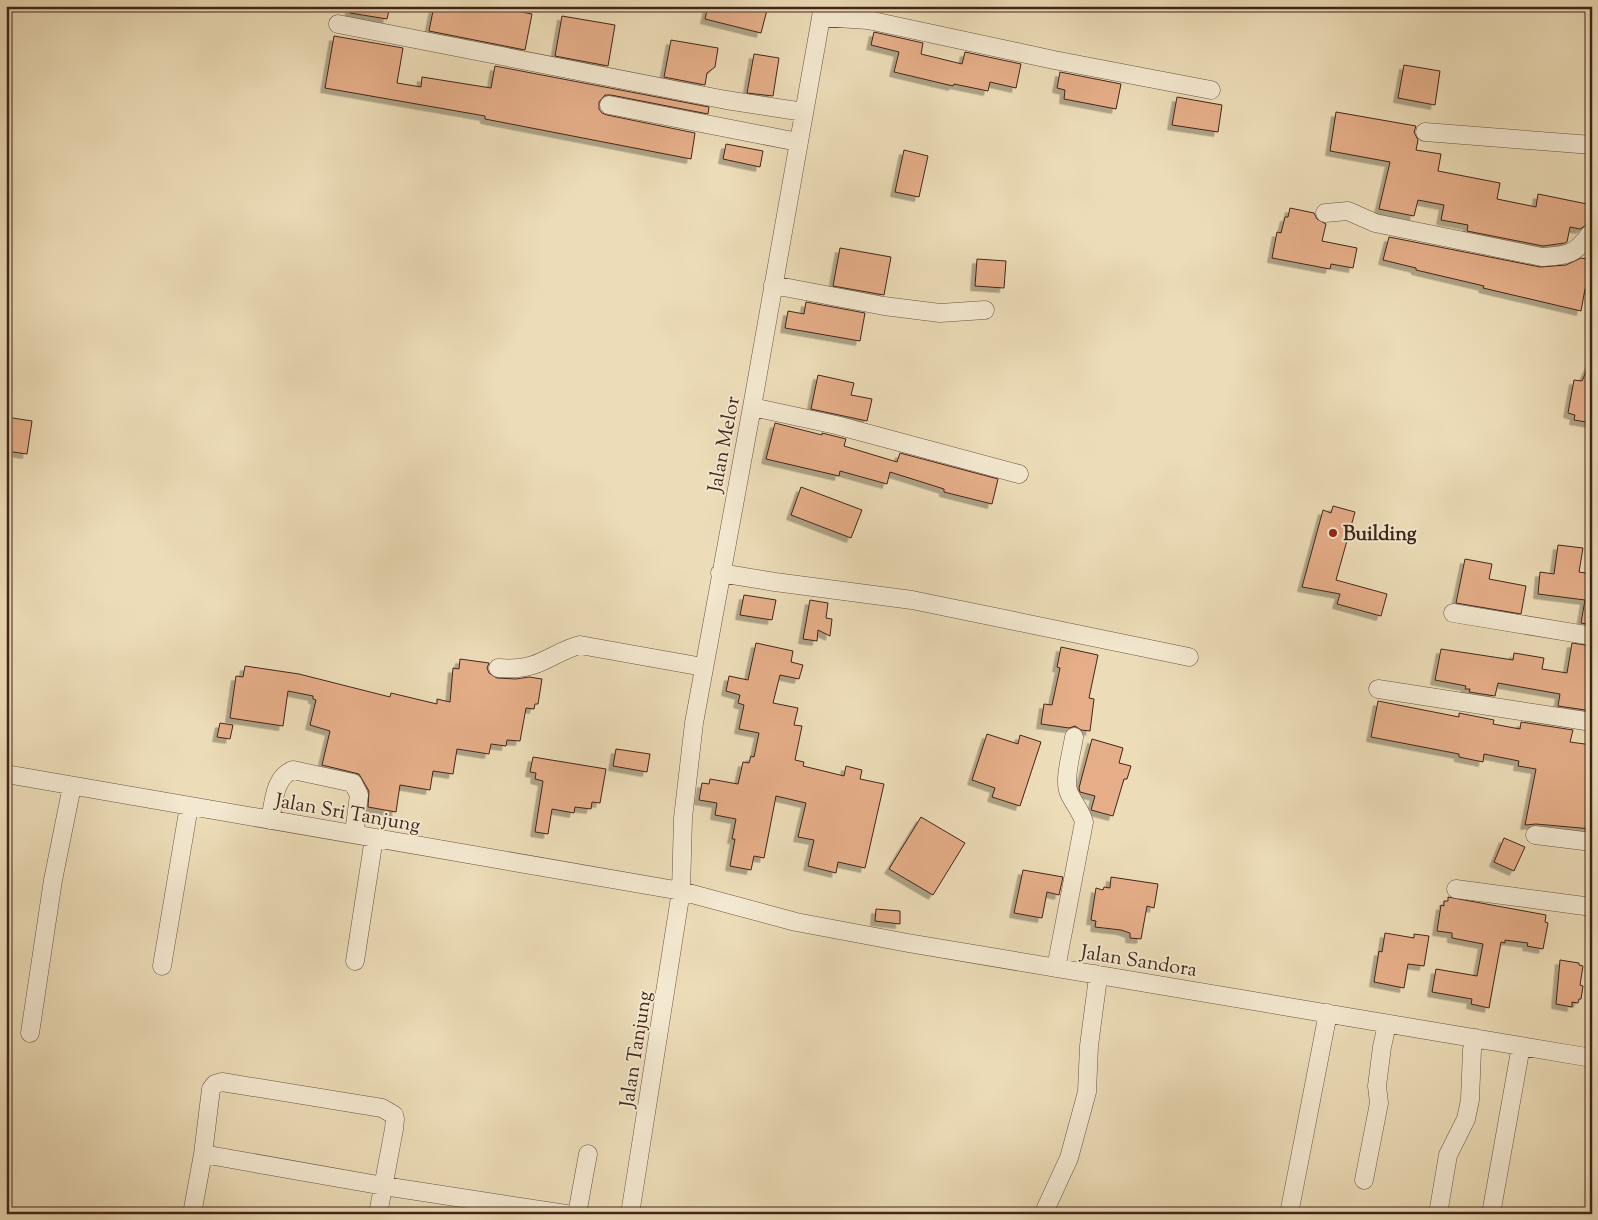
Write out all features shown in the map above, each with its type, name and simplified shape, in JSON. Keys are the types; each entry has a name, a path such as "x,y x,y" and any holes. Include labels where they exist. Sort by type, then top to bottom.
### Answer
{"street":[{"path":"822,12 1211,90"},
{"name":"Jalan Melor","path":"682,891 683,818 694,723 822,12"},
{"path":"338,24 726,100 804,112"},
{"path":"609,106 798,142"},
{"path":"1425,132 1592,145"},
{"path":"1325,212 1348,211 1375,222 1542,257 1566,255 1579,249 1590,234 1592,234"},
{"path":"773,285 884,306 940,313 985,310"},
{"path":"752,408 836,425 1019,474"},
{"path":"720,573 912,600 1189,657"},
{"path":"1453,613 1592,636"},
{"path":"498,668 515,669 533,665 567,648 580,645 704,667"},
{"path":"1378,689 1592,722"},
{"path":"1056,968 1084,828 1083,816 1069,793 1066,782 1074,737"},
{"path":"270,820 278,783 287,772 294,770 353,783 359,795 354,834"},
{"name":"Jalan Sri Tanjung","path":"6,774 354,834 372,851 682,891"},
{"path":"30,1033 53,880 72,786"},
{"path":"162,966 189,806"},
{"path":"1535,835 1592,842"},
{"path":"355,961 372,851"},
{"path":"1456,889 1592,907"},
{"name":"Jalan Sandora","path":"682,891 796,922 1056,968 1096,979 1327,1019 1387,1024 1473,1044 1522,1046 1592,1058"},
{"name":"Jalan Tanjung","path":"630,1214 682,891"},
{"path":"1045,1214 1069,1158 1087,1092 1089,1046 1096,979"},
{"path":"1289,1214 1327,1019"},
{"path":"1364,1180 1379,1103 1377,1086 1387,1024"},
{"path":"1438,1214 1448,1155 1466,1119 1470,1100 1473,1044"},
{"path":"1491,1214 1522,1046"},
{"path":"192,1214 203,1154 211,1089 215,1084 222,1082 382,1108 394,1115 395,1119 378,1214"},
{"path":"203,1154 384,1186 566,1214"},
{"path":"577,1214 588,1154"}],"building":[{"path":"350,6 390,6 387,19 350,13"},
{"path":"434,6 490,6 532,14 525,50 429,31"},
{"path":"708,6 768,6 761,33 705,19"},
{"path":"562,16 615,25 608,66 555,56"},
{"path":"874,32 923,43 921,54 962,64 965,52 1021,64 1016,88 990,82 988,91 954,84 953,86 894,72 899,52 871,45"},
{"path":"334,36 403,48 397,83 421,87 422,77 491,88 495,66 709,107 708,114 611,95 605,95 599,102 599,109 607,115 695,133 691,159 485,119 485,116 325,88"},
{"path":"671,40 718,48 715,67 707,73 705,85 664,77"},
{"path":"754,54 779,58 773,96 747,93"},
{"path":"1404,65 1440,71 1435,105 1398,98"},
{"path":"1060,72 1121,84 1116,109 1064,99 1065,90 1057,88"},
{"path":"1177,97 1222,105 1218,132 1172,125"},
{"path":"1336,112 1416,126 1414,132 1418,140 1416,150 1441,154 1438,171 1500,183 1497,199 1536,207 1538,194 1592,205 1588,224 1580,229 1570,227 1567,242 1565,243 1543,246 1467,231 1468,225 1441,220 1444,205 1418,200 1414,216 1379,209 1390,162 1330,151"},
{"path":"726,144 763,151 760,167 723,159"},
{"path":"904,150 928,156 919,197 895,192"},
{"path":"1290,208 1314,213 1317,219 1326,224 1322,241 1357,248 1353,268 1331,264 1330,269 1272,258 1277,232 1281,233 1285,217 1288,217"},
{"path":"1389,237 1540,267 1566,265 1581,258 1592,260 1592,290 1585,289 1581,311 1483,288 1484,286 1383,260"},
{"path":"840,248 891,257 884,295 833,286"},
{"path":"977,259 1006,261 1004,288 975,286"},
{"path":"806,302 865,313 860,341 785,328 788,311 804,314"},
{"path":"1592,359 1592,423 1574,420 1575,415 1568,413 1574,380 1582,381"},
{"path":"818,375 854,383 851,395 872,399 867,421 811,409"},
{"path":"6,417 32,421 27,454 6,451"},
{"path":"775,423 846,439 844,446 897,462 900,453 998,479 992,504 944,492 944,489 890,472 887,484 840,471 839,476 766,459"},
{"path":"801,487 862,510 851,538 791,515"},
{"path":"1333,506 1355,512 1336,580 1387,594 1381,616 1337,604 1340,594 1302,587 1323,510 1331,513"},
{"path":"1558,545 1583,548 1579,572 1592,574 1592,625 1581,623 1585,600 1538,594 1540,572 1554,574"},
{"path":"1465,559 1492,564 1489,579 1526,586 1521,614 1456,603"},
{"path":"744,595 776,600 772,620 740,615"},
{"path":"810,600 828,603 826,618 832,619 830,636 818,630 817,641 803,639"},
{"path":"756,643 793,651 791,662 803,665 799,679 780,675 773,703 798,708 794,725 802,726 795,760 804,762 803,766 844,776 846,766 862,770 860,779 884,784 865,868 838,862 836,873 808,866 814,840 798,837 806,803 776,796 764,858 754,856 751,870 730,866 735,839 732,839 736,819 715,815 717,803 699,800 702,783 709,784 710,779 738,784 743,762 749,763 751,756 754,757 759,733 739,729 744,705 738,703 740,695 726,691 729,676 748,680"},
{"path":"1572,643 1592,646 1592,711 1558,706 1560,694 1498,683 1495,696 1469,692 1470,689 1465,689 1466,686 1435,680 1441,649 1513,660 1514,653 1544,658 1542,669 1567,673"},
{"path":"1061,647 1098,655 1089,698 1094,699 1090,731 1081,730 1075,726 1069,728 1041,724 1044,704 1052,705 1060,668 1057,667"},
{"path":"460,659 489,663 487,668 489,673 497,678 516,679 529,677 542,679 538,704 535,704 534,709 526,708 520,741 507,740 506,746 491,744 489,754 457,749 453,774 433,771 430,790 400,785 396,812 368,807 369,791 359,774 322,765 330,731 310,725 316,700 313,699 313,696 288,691 283,726 230,718 236,676 243,677 245,666 299,674 390,697 391,693 437,704 437,699 450,702 453,668 459,669"},
{"path":"1378,701 1459,717 1459,713 1494,720 1493,724 1520,729 1521,722 1573,730 1570,742 1592,745 1592,829 1536,824 1525,825 1536,769 1518,766 1519,761 1484,754 1483,762 1459,757 1459,754 1371,737"},
{"path":"220,723 233,725 230,739 217,737"},
{"path":"987,734 1018,744 1020,735 1041,742 1020,806 992,797 995,788 972,780"},
{"path":"1092,739 1123,748 1119,763 1131,766 1127,779 1124,779 1113,816 1091,810 1095,796 1080,792 1079,788"},
{"path":"616,749 650,754 647,772 613,766"},
{"path":"533,757 606,769 600,803 592,802 591,809 575,807 574,813 552,809 548,834 535,832 543,781 535,779 536,773 530,772"},
{"path":"921,817 965,843 933,895 889,869"},
{"path":"1504,838 1525,847 1514,871 1494,862"},
{"path":"1023,870 1063,877 1059,895 1047,892 1042,918 1014,913"},
{"path":"1111,877 1158,884 1154,908 1147,906 1141,939 1130,938 1130,933 1121,930 1095,927 1096,921 1091,920 1096,888 1103,890 1104,887 1110,888"},
{"path":"1448,897 1546,915 1545,922 1548,923 1543,949 1527,946 1528,943 1505,940 1505,943 1501,942 1489,1008 1471,1004 1472,999 1432,992 1436,969 1477,976 1483,944 1452,938 1452,933 1437,931 1441,905 1444,906 1444,901 1448,901"},
{"path":"876,909 900,911 900,924 875,921"},
{"path":"1385,933 1414,938 1414,934 1429,936 1424,966 1408,964 1404,988 1374,982 1379,951 1382,952"},
{"path":"1560,960 1579,963 1579,965 1583,966 1580,985 1583,986 1581,999 1579,999 1578,1003 1572,1002 1572,1007 1556,1004"}],"place":[{"name":"Building","path":"1333,533"}]}
